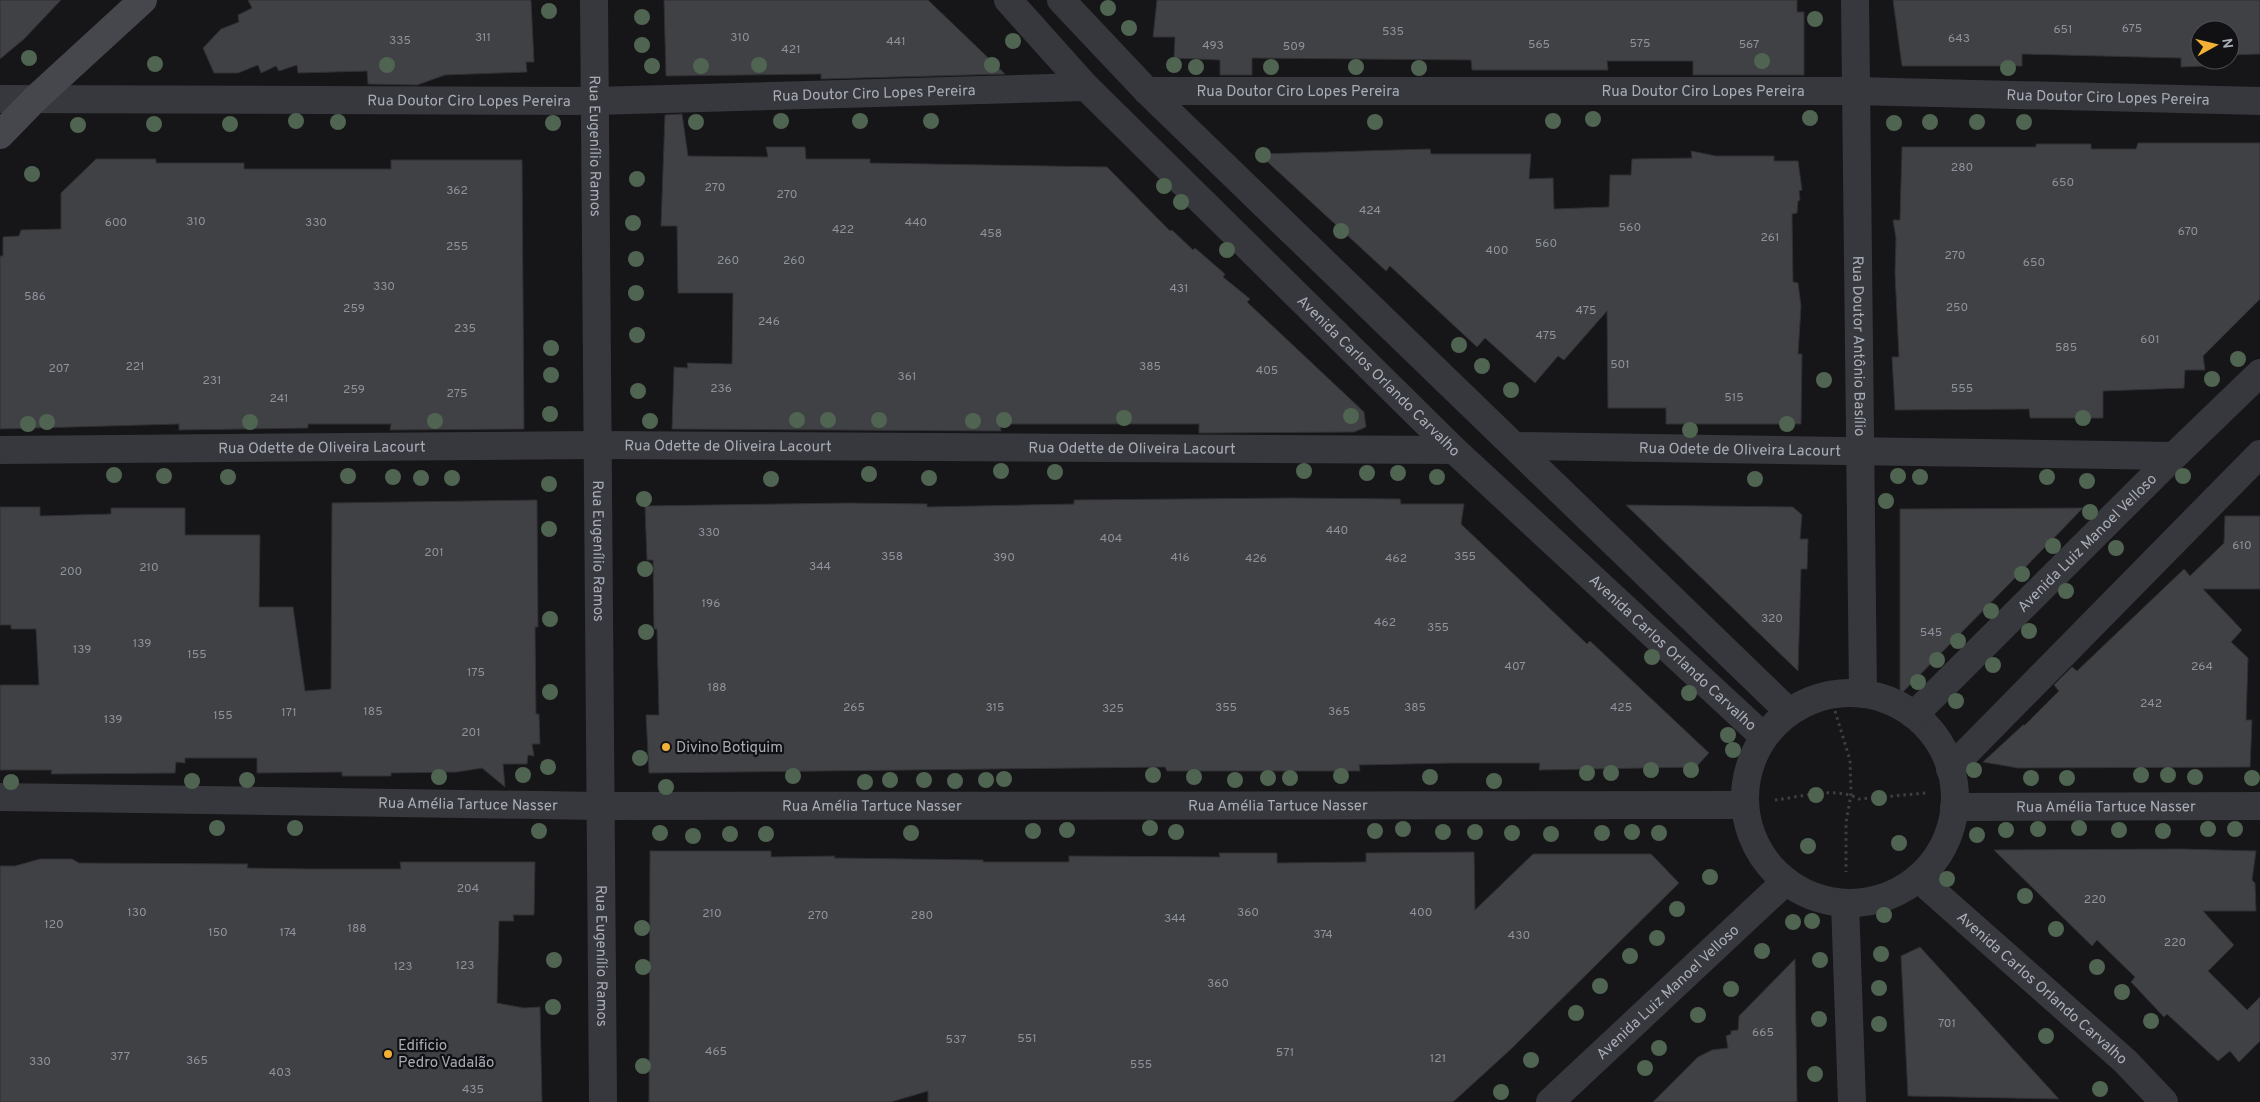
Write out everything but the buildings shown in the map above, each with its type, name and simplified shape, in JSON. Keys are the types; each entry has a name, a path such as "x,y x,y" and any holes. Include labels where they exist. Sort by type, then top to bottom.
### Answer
{"street":[{"path":"0,135 35,99 143,0"},
{"name":"Rua Eugenílio Ramos","path":"594,0 602,1102"},
{"name":"Avenida Carlos Orlando Carvalho","path":"1008,0 1086,86 1454,450 1764,737"},
{"path":"1061,0 1147,91 1516,446 1788,712"},
{"name":"Rua Doutor Antônio Basílio","path":"1855,0 1862,693"},
{"name":"Rua Doutor Ciro Lopes Pereira","path":"0,99 594,100 1086,86"},
{"name":"Rua Doutor Ciro Lopes Pereira","path":"1147,91 1856,91 2260,101"},
{"name":"Avenida Luiz Manoel Velloso","path":"1914,715 2174,456 2260,374"},
{"name":"Rua Odette de Oliveira Lacourt","path":"0,450 597,445 1454,450"},
{"name":"Rua Odete de Oliveira Lacourt","path":"1516,446 2174,456"},
{"path":"1953,788 2255,465"},
{"path":"1862,693 1890,700 1914,715 1937,739 1953,788 1948,833 1936,858 1918,878 1884,897 1865,902 1845,903 1814,897 1786,881 1765,860 1751,833 1745,805 1748,769 1764,737 1788,712 1808,700 1830,694 1862,693"},
{"name":"Rua Amélia Tartuce Nasser","path":"1953,788 2260,806"},
{"name":"Rua Amélia Tartuce Nasser","path":"0,797 600,806 1745,805"},
{"name":"Avenida Carlos Orlando Carvalho","path":"1918,878 2125,1061 2164,1102"},
{"name":"Avenida Luiz Manoel Velloso","path":"1550,1102 1786,881"},
{"path":"1845,903 1852,1102"}],"path":[{"path":"1830,694 1850,760 1850,794 1846,823 1845,903"},
{"path":"1745,805 1832,793 1850,794 1859,799 1953,788"}],"place":[{"name":"Divino Botiquim","path":"666,747"},
{"name":"Edificio Pedro Vadalão","path":"388,1054"}]}
